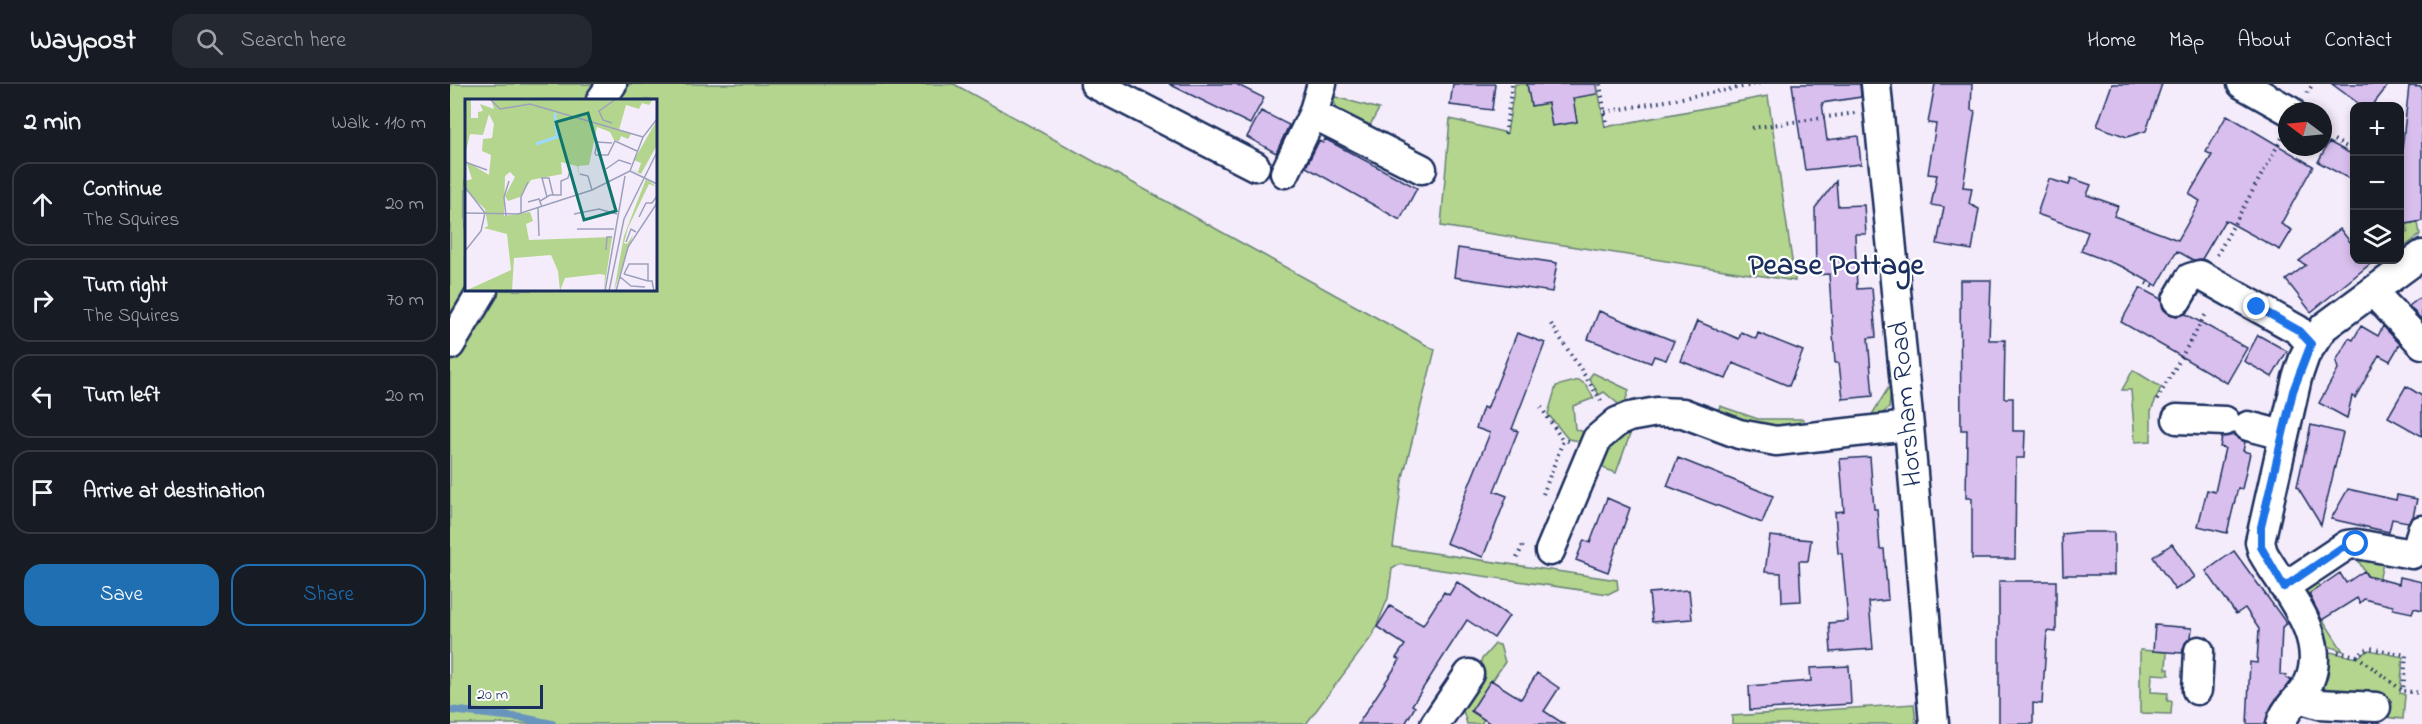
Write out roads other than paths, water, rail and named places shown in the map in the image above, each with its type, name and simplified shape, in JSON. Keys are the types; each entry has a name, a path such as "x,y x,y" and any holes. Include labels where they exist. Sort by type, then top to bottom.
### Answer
{"street":[{"path":"603,99 612,84"},
{"path":"1095,84 1255,166"},
{"path":"1285,173 1313,114 1322,84"},
{"path":"2242,84 2278,104"},
{"name":"Horsham Road","path":"1877,97 1910,426 1934,724"},
{"path":"1313,114 1422,169"},
{"path":"2281,724 2286,712 2299,698 2311,675 2314,648 2311,635 2263,553 2260,542 2297,378 2311,344 2324,327 2422,255"},
{"path":"2177,300 2194,274 2205,277 2298,330 2311,344"},
{"path":"450,345 482,291"},
{"path":"2373,292 2422,344"},
{"path":"1550,551 1596,438 1617,422 1643,414 1670,411 1696,417 1739,434 1776,441 1910,426"},
{"path":"2166,413 2237,424 2283,435"},
{"path":"2284,587 2341,548 2356,544 2412,554 2418,546 2422,530"},
{"path":"2197,690 2199,651"},
{"path":"1438,723 1469,674"},
{"path":"2299,698 2319,704 2376,707"}],"waterway":[{"path":"450,710 523,718 552,724"}],"district":[{"name":"Pease Pottage","path":"1836,267"}]}
